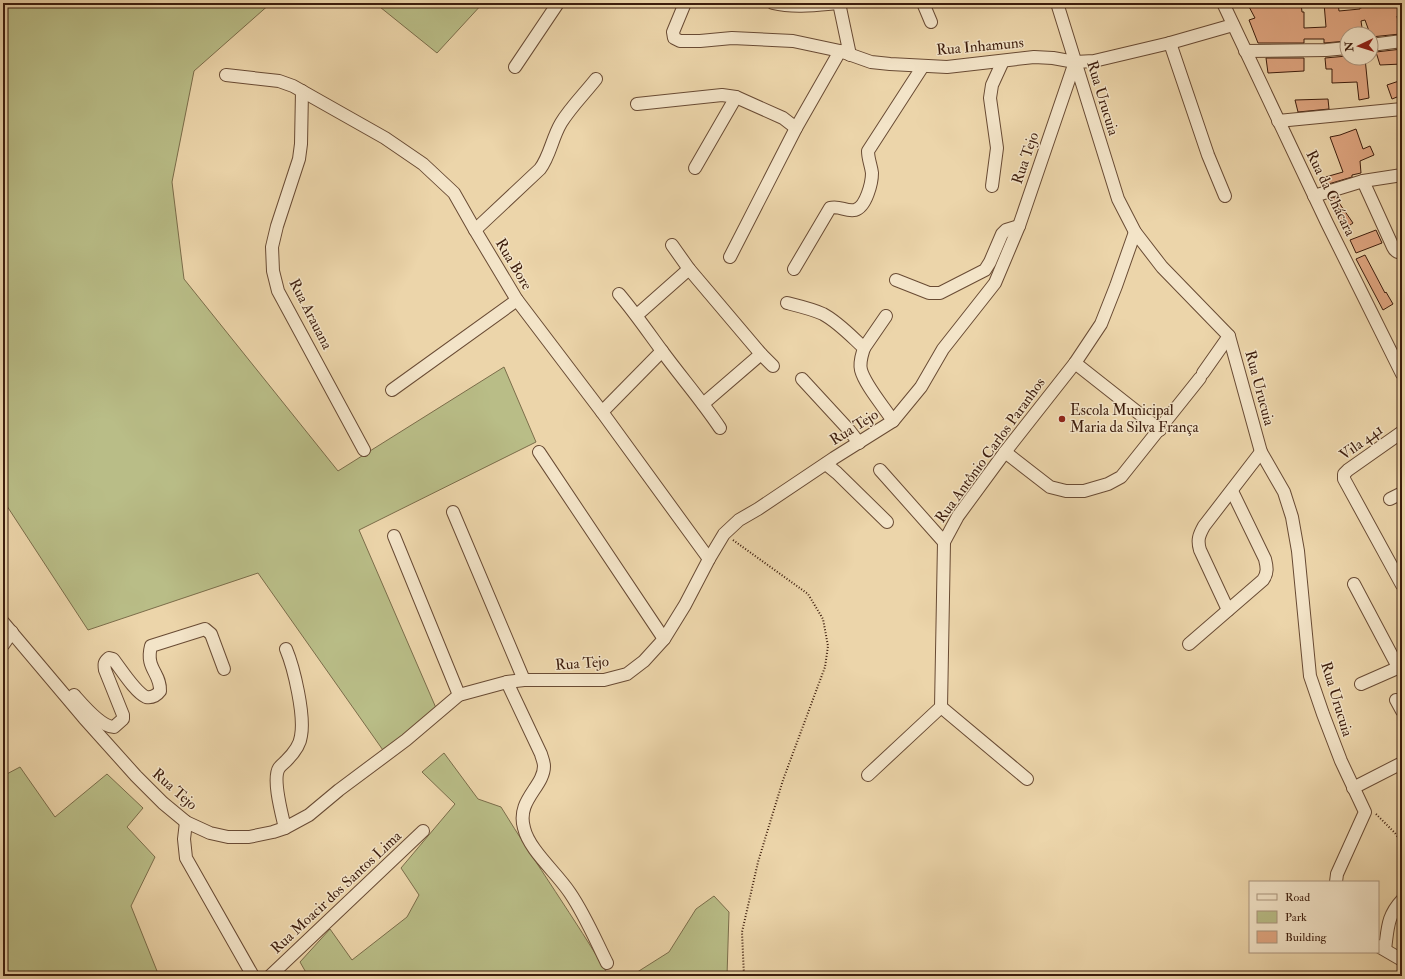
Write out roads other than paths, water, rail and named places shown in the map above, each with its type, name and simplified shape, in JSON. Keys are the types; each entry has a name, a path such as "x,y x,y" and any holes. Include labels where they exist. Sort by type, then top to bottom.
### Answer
{"street":[{"path":"514,67 558,3"},
{"name":"Rua Inhamuns","path":"685,3 673,32 674,38 680,41 732,38 793,41 845,53 871,62 947,67 1034,57 1053,58 1075,62 1094,61 1170,43 1233,25"},
{"path":"730,257 796,128 845,53 838,3 783,6 773,3"},
{"path":"924,3 931,22"},
{"name":"Rua Urucuia","path":"1057,3 1118,199 1135,232 1162,266 1229,336 1261,452 1284,492 1292,517 1298,551 1310,676 1323,714 1353,788 1365,812 1337,874 1336,881"},
{"name":"Rua da Chácara","path":"1223,3 1314,196 1402,374"},
{"path":"1379,44 1402,41"},
{"path":"1170,43 1208,155 1225,196"},
{"path":"1245,51 1339,49"},
{"path":"992,186 997,148 990,98 991,91 1003,61"},
{"name":"Rua Tejo","path":"3,622 55,685 162,803 186,822 210,833 228,836 249,837 273,832 285,828 309,815 338,790 406,740 459,695 507,682 524,680 604,680 627,674 644,661 664,639 685,605 724,534 739,520 893,421 922,387 942,349 995,282 1019,226 1075,62"},
{"path":"794,268 828,210 832,207 854,210 858,209 867,197 871,185 872,172 868,151 923,66"},
{"name":"Rua Bore","path":"226,75 279,81 302,91 385,138 423,164 454,192 517,300 602,412 709,559"},
{"path":"475,230 540,169 544,164 552,141 561,122 596,79"},
{"name":"Rua Arauana","path":"302,91 301,144 299,159 277,226 272,247 273,271 278,290 364,450"},
{"path":"637,104 722,95 736,96 783,118 796,128"},
{"path":"694,168 736,96"},
{"path":"1278,121 1402,109"},
{"path":"1314,196 1363,181 1402,175"},
{"path":"1363,181 1393,247 1398,253 1402,252"},
{"path":"896,280 929,293 940,293 985,270 1002,234 1006,230 1019,226"},
{"name":"Rua Antônio Carlos Paranhos","path":"942,706 944,542 958,516 1005,452 1075,363 1101,324 1135,232"},
{"path":"672,245 689,269 761,354 773,366"},
{"path":"637,315 689,269"},
{"path":"619,294 637,315 720,428"},
{"path":"392,390 517,300"},
{"path":"787,303 811,309 823,314 835,322 864,348"},
{"path":"886,316 864,348 860,360 861,369 867,382 893,421"},
{"path":"1005,452 1050,487 1066,491 1084,491 1108,484 1122,477 1202,376 1229,336"},
{"path":"602,412 662,351"},
{"path":"703,404 761,354"},
{"path":"1075,363 1160,430"},
{"path":"802,379 859,443"},
{"name":"Vila 441","path":"1402,432 1344,474 1344,479 1402,585"},
{"path":"540,452 664,639"},
{"path":"1228,610 1198,543 1199,536 1204,526 1261,452"},
{"path":"826,464 887,522"},
{"path":"880,470 944,542"},
{"path":"1189,644 1266,576 1267,568 1265,559 1232,491"},
{"path":"1390,499 1402,492"},
{"path":"453,512 524,680"},
{"path":"394,536 459,695"},
{"path":"1354,584 1400,667 1361,684"},
{"path":"55,685 61,684 68,689 93,715 110,727 114,727 123,718 105,670 105,661 109,658 113,659 137,690 146,696 153,696 160,692 160,684 150,665 151,646 205,629 211,634 224,669"},
{"path":"3,645 12,632"},
{"path":"285,828 278,788 279,768 296,750 301,736 301,720 297,691 291,662 286,649"},
{"path":"507,682 541,754 544,766 541,777 526,802 522,818 524,829 530,842 569,891 582,911 607,963"},
{"path":"1396,700 1402,711"},
{"path":"868,775 942,706 1027,779"},
{"path":"1353,788 1402,763"},
{"path":"186,822 184,839 186,858 253,976"},
{"name":"Rua Moacir dos Santos Lima","path":"270,976 423,831"},
{"path":"1402,900 1394,909 1381,947 1402,960"}],"place":[{"name":"Escola Municipal Maria da Silva França","path":"1062,419"}]}
